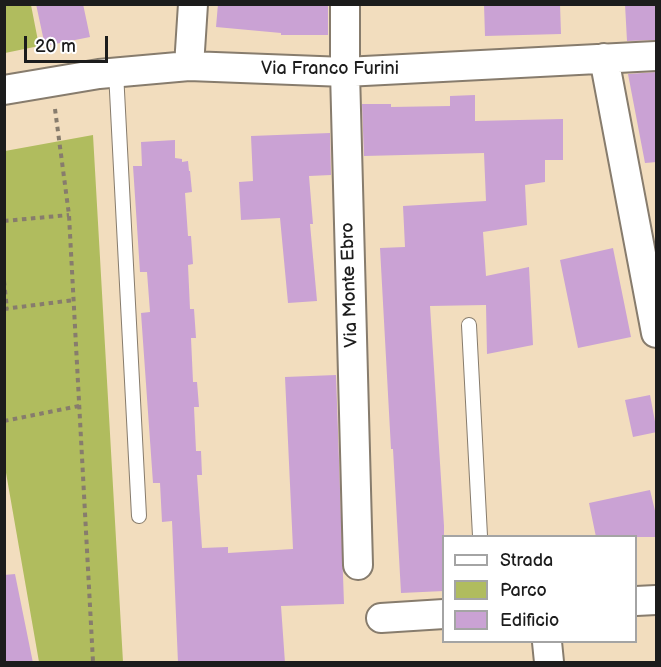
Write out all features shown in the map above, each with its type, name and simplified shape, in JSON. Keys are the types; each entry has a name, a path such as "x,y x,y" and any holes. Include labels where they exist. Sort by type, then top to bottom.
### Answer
{"street":[{"path":"189,66 193,4"},
{"name":"Via Monte Ebro","path":"345,4 358,565"},
{"name":"Via Franco Furini","path":"4,90 116,72 189,66 345,72 657,56"},
{"path":"604,58 657,333"},
{"path":"637,602 657,600"},
{"path":"381,618 442,614"},
{"path":"547,643 549,663"}],"lane":[{"path":"116,72 139,516"},
{"path":"469,326 480,535"}],"path":[{"path":"52,81 69,215 93,663"},
{"path":"4,221 69,215"},
{"path":"4,281 6,309 74,300"},
{"path":"4,421 79,406"}],"green space":[{"path":"5,4 31,5 39,46 5,53"},
{"path":"93,135 123,662 39,662 5,467 5,151"}],"building":[{"path":"36,4 83,4 90,37 45,46"},
{"path":"218,4 328,4 328,35 281,35 281,33 216,27"},
{"path":"484,4 560,4 561,34 485,36"},
{"path":"625,4 657,4 657,40 627,41"},
{"path":"657,72 657,162 645,163 628,74"},
{"path":"475,95 475,121 563,119 563,160 545,160 545,182 525,185 527,225 483,232 486,276 529,267 533,345 487,354 486,305 430,306 444,526 442,591 401,593 380,248 405,247 403,206 486,201 484,153 364,156 362,104 391,104 391,107 450,106 450,96"},
{"path":"330,133 331,175 309,176 313,224 310,224 317,301 288,303 280,218 241,220 239,182 253,181 251,136"},
{"path":"175,140 175,158 182,159 182,162 188,161 192,192 185,193 188,236 191,236 193,264 188,265 190,309 194,309 196,338 191,338 193,382 197,382 199,407 194,407 196,451 201,451 202,475 197,475 202,548 228,547 228,553 293,549 285,377 336,375 344,604 281,606 285,663 178,663 172,521 162,522 160,483 153,483 141,313 150,312 147,272 140,272 133,166 142,166 141,142"},
{"path":"613,248 631,337 578,348 560,260"},
{"path":"650,395 657,432 633,437 625,400"},
{"path":"650,490 657,519 657,537 596,535 589,503"},
{"path":"15,574 33,663 6,663 4,575"}]}
